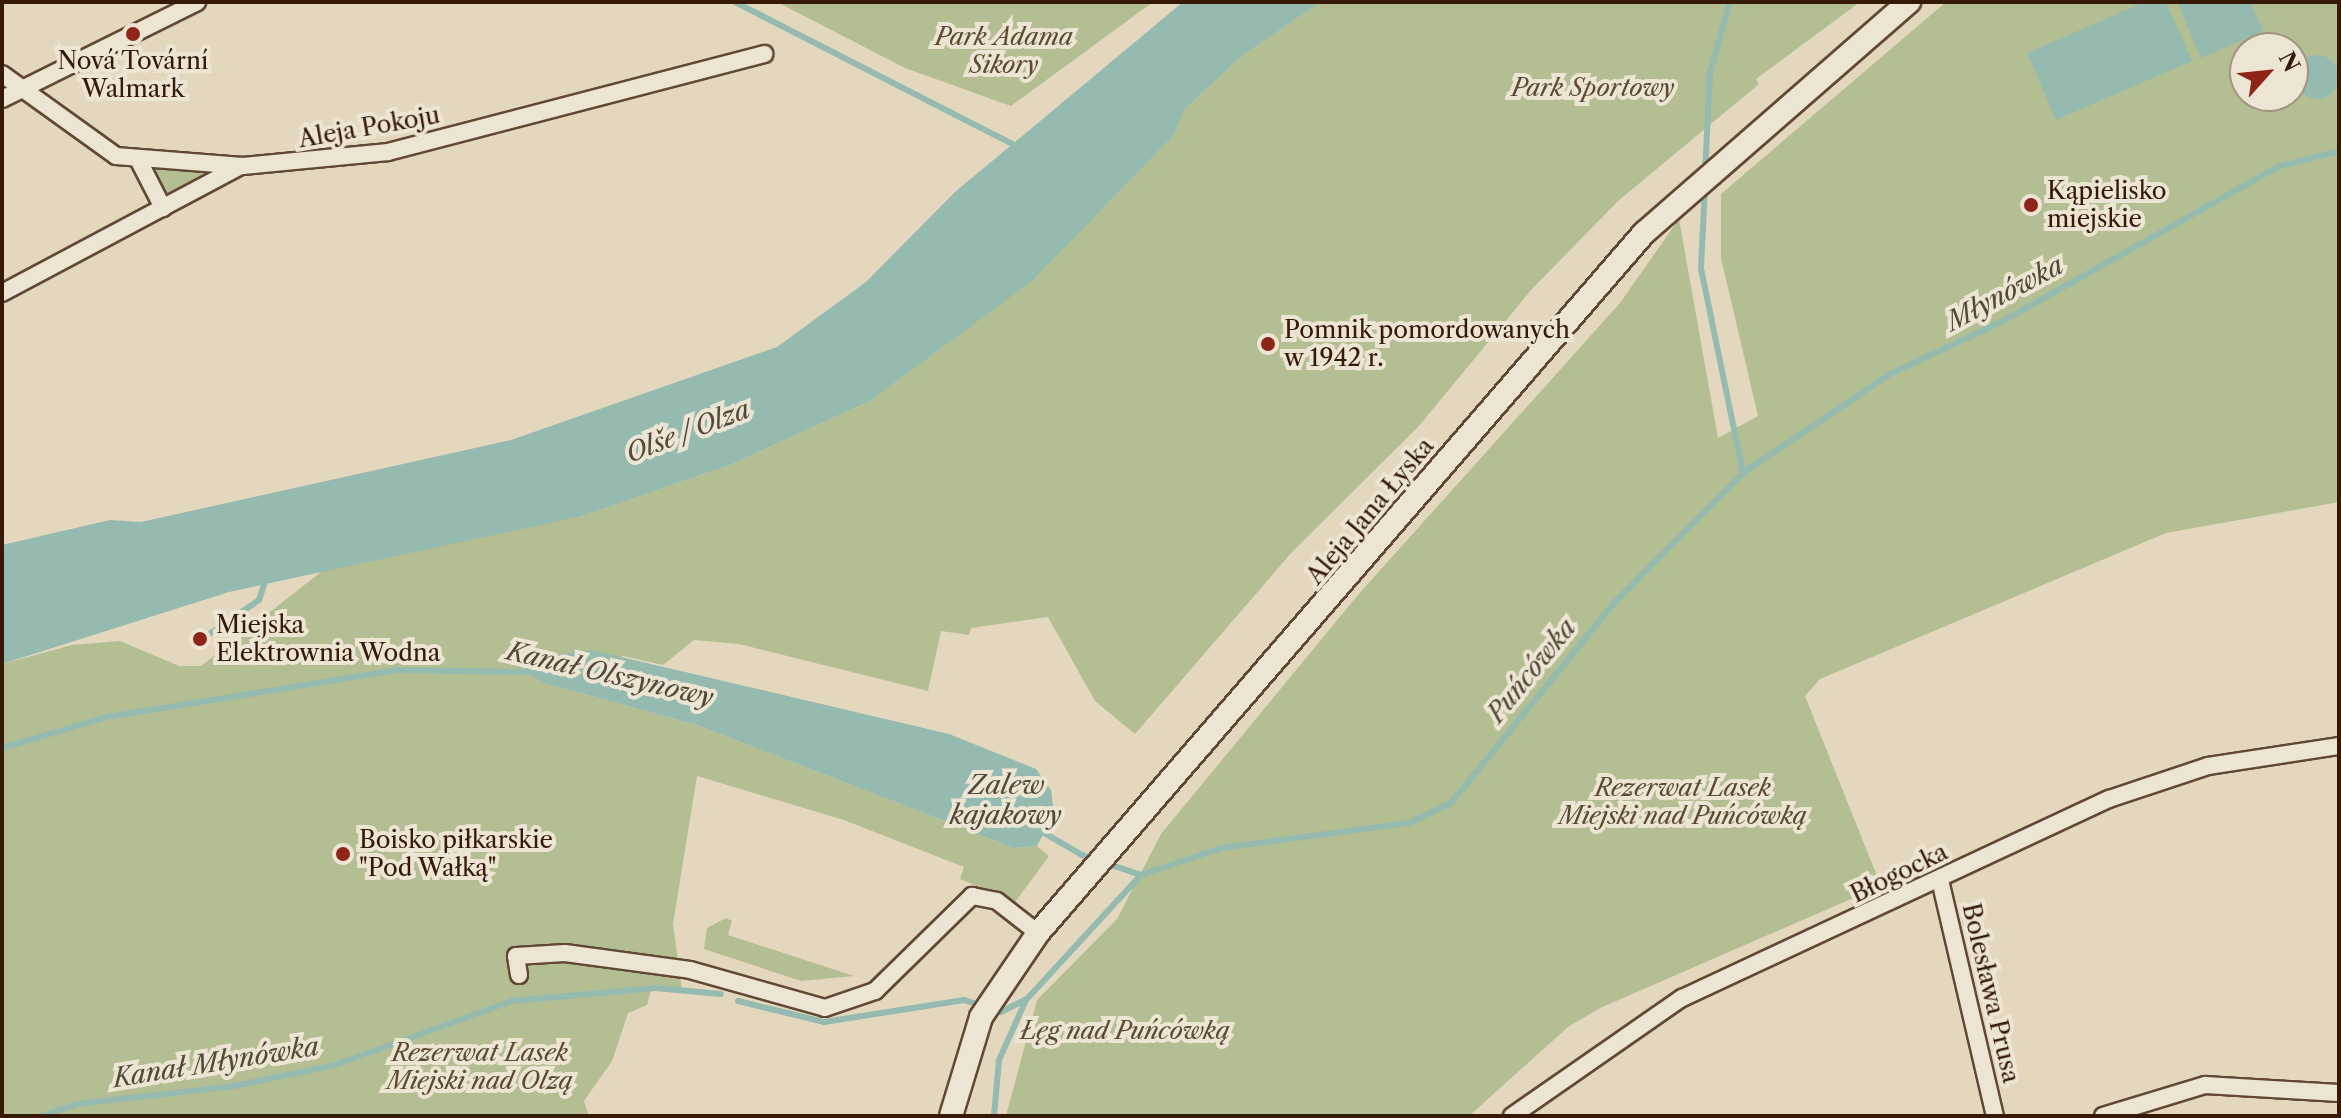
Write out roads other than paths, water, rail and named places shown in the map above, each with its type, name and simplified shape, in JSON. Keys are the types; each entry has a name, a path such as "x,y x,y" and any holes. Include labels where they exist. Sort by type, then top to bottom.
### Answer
{"street":[{"path":"2,99 197,2"},
{"name":"Aleja Jana Łyska","path":"951,1116 981,1017 998,986 1038,933 1644,233 1909,2"},
{"name":"Aleja Pokoju","path":"2,293 243,166 388,152 764,54"},
{"path":"2,74 116,156 139,161 243,166"},
{"path":"139,161 163,208"},
{"name":"Błogocka","path":"1512,1116 1682,998 2144,784 2339,746"},
{"name":"Bolesława Prusa","path":"1940,880 1995,1116"},
{"path":"519,975 516,956 565,953 690,970 825,1008 875,991 972,896 997,901 1038,933"},
{"path":"2103,1116 2205,1085 2339,1093"}],"water":[{"name":"Olše / Olza","path":"1183,2 1321,2 1243,55 1184,110 1175,134 1033,280 870,401 730,465 582,516 229,592 2,664 2,545 110,520 141,522 511,440 777,347 866,282 955,192"},
{"path":"2145,2 2166,2 2192,61 2056,120 2027,53"},
{"path":"2177,2 2251,2 2263,31 2229,32 2229,46 2201,58"},
{"path":"2309,57 2325,57 2337,69 2339,77 2332,92 2317,99 2309,97"},
{"name":"Zalew kajakowy","path":"591,650 949,734 1036,769 1051,790 1054,813 1037,846 1014,848 697,725 544,683 524,670 553,655"}],"waterway":[{"path":"735,2 1020,148"},
{"name":"Puńcówka","path":"1705,172 1710,72 1730,2"},
{"name":"Młynówka","path":"1743,473 1890,374 2003,321 2277,167 2339,151"},
{"name":"Puńcówka","path":"994,1116 999,1060 1026,1000 1141,875 1221,848 1409,823 1451,803 1616,601 1743,473 1701,268 1705,187"},
{"path":"198,642 259,600 266,579"},
{"name":"Kanał Olszynowy","path":"2,748 107,717 397,670 530,672"},
{"name":"Kanał Olszynowy","path":"1039,830 1082,855 1141,875"},
{"name":"Kanał Młynówka","path":"42,1116 77,1104 234,1086 335,1065 512,1001 655,988 721,994"},
{"name":"Kanał Młynówka","path":"738,1001 824,1022 964,1000 1001,1012 1025,1000"}],"place":[{"name":"Nová Tovární Walmark","path":"133,34"},
{"name":"Kąpielisko miejskie","path":"2031,205"},
{"name":"Pomnik pomordowanych w 1942 r.","path":"1268,344"},
{"name":"Miejska Elektrownia Wodna","path":"200,639"},
{"name":"Boisko piłkarskie \"Pod Wałką\"","path":"343,854"}],"park label":[{"name":"Park Adama Sikory","path":"1004,51"},
{"name":"Park Sportowy","path":"1593,88"},
{"name":"Rezerwat Lasek Miejski nad Puńcówką","path":"1683,802"},
{"name":"Łęg nad Puńcówką","path":"1125,1031"},
{"name":"Rezerwat Lasek Miejski nad Olzą","path":"480,1067"}]}
